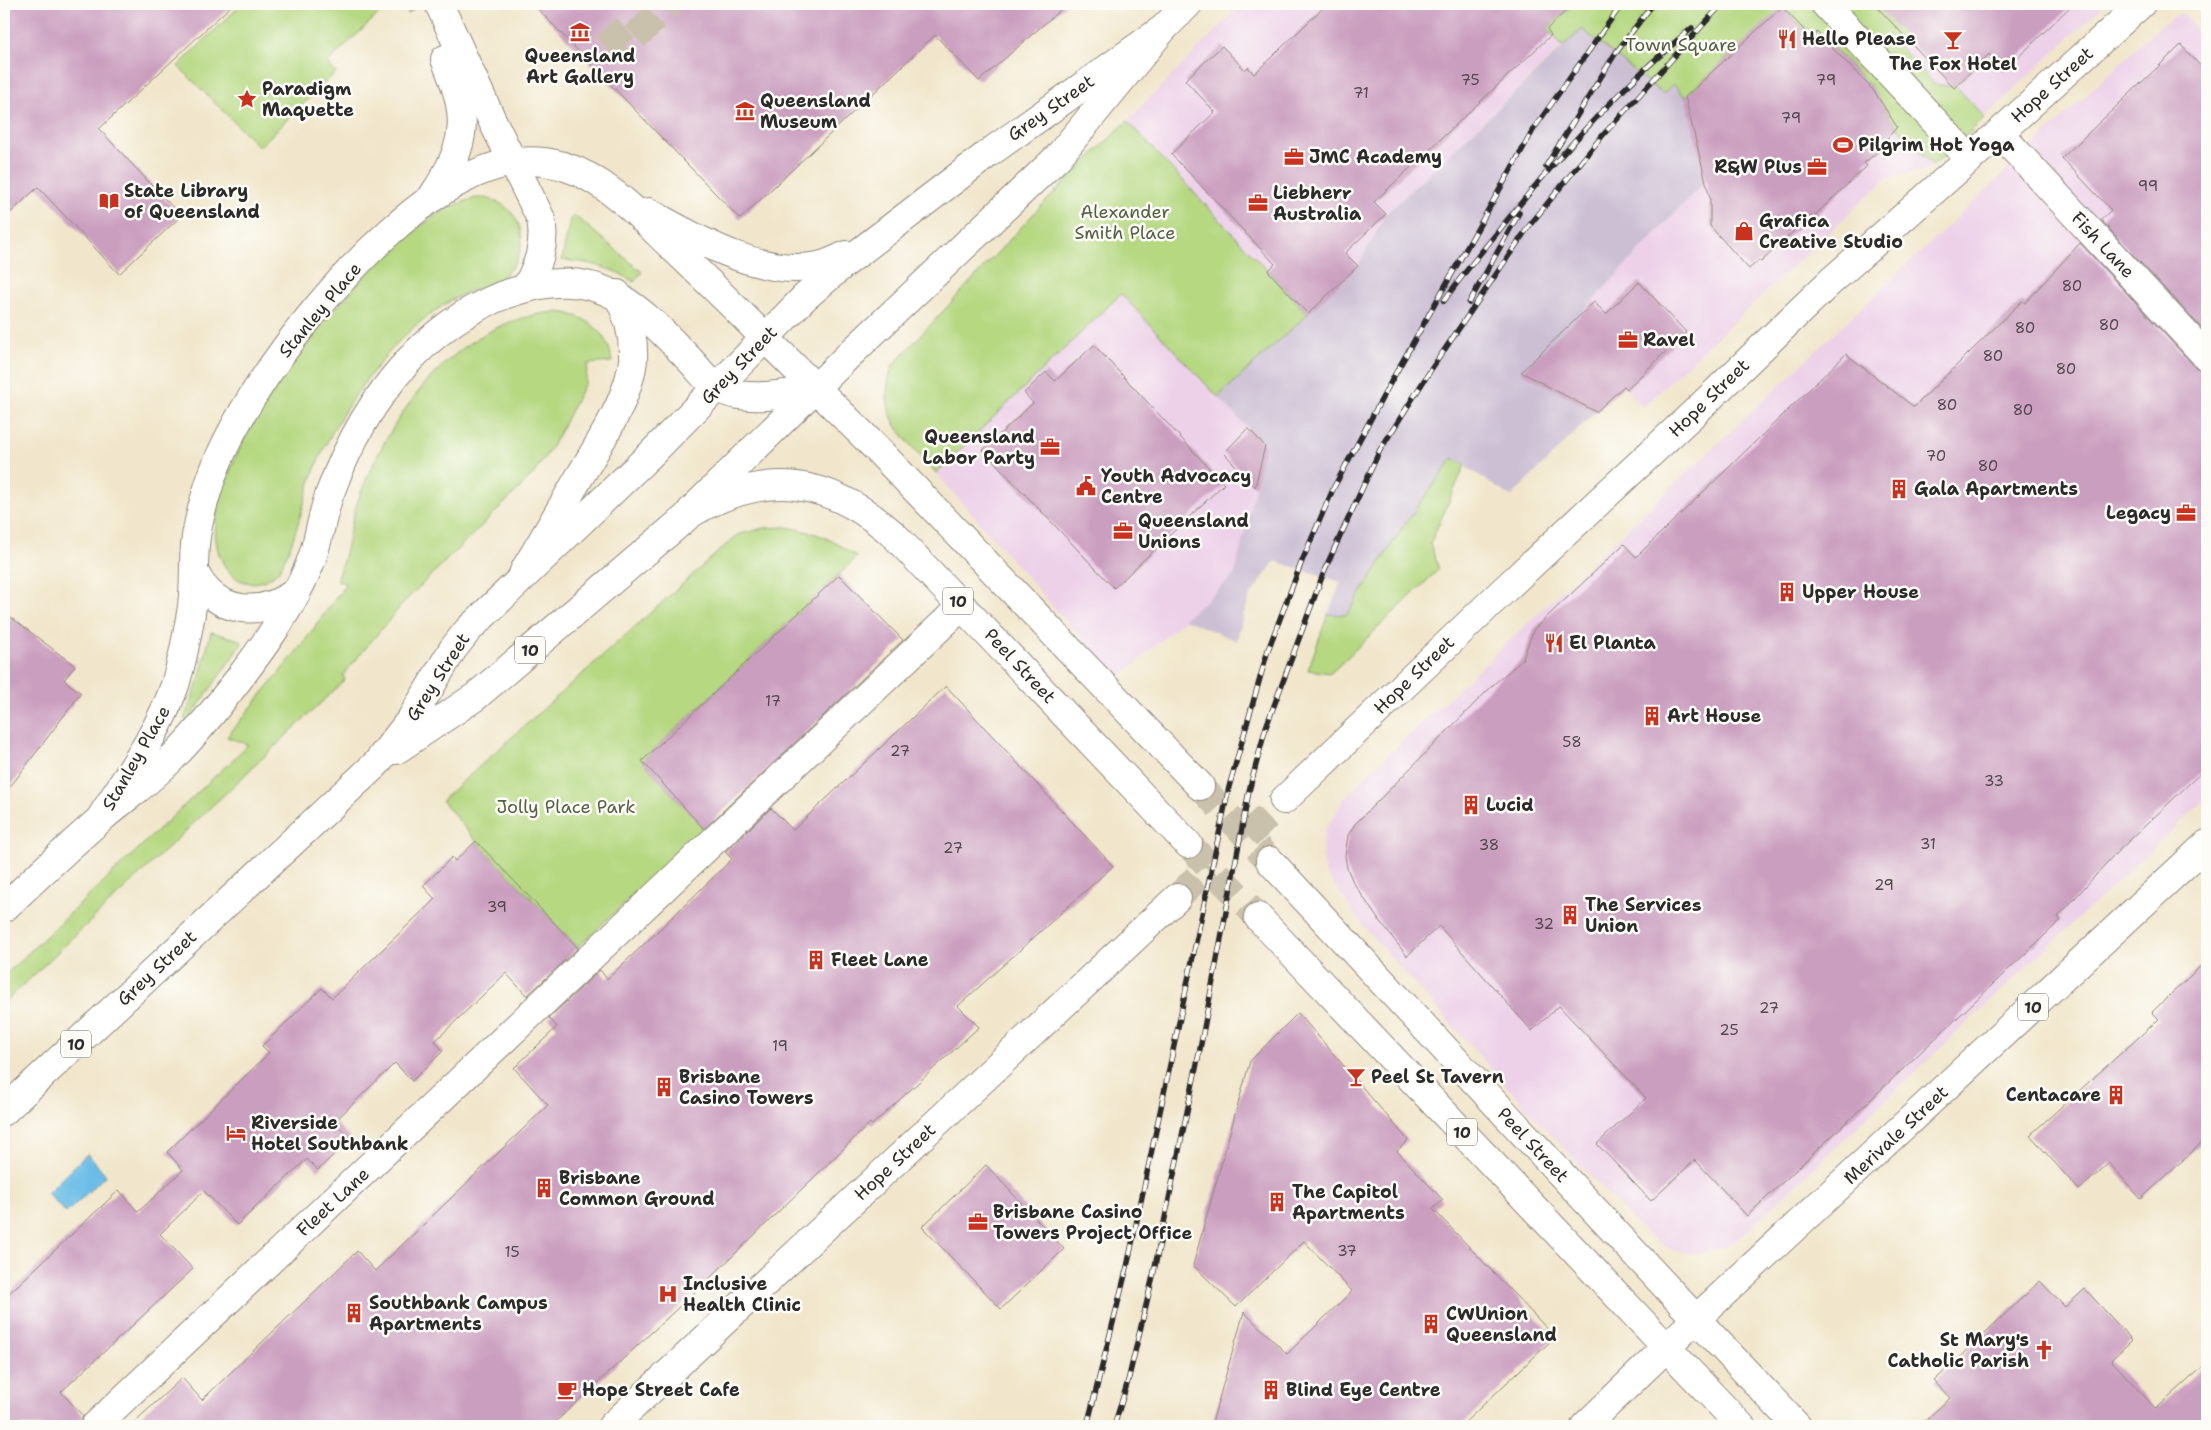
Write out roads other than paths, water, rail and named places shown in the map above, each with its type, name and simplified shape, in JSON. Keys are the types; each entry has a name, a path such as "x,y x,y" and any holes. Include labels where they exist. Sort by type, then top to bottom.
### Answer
{"street":[{"name":"Grey Street","path":"4,1111 376,764 475,697 675,526 1058,157 1163,29 1188,4"},
{"path":"1825,4 1970,159"},
{"name":"Hope Street","path":"1284,800 1829,283 1970,159 2141,4"},
{"path":"431,6 537,209 543,230 540,258 526,288"},
{"path":"430,199 452,166 462,132 463,118 458,90 431,6"},
{"name":"Grey Street","path":"376,764 411,719 453,649 468,630 717,388 805,297 866,247 989,153 1163,29"},
{"name":"Fish Lane","path":"1999,133 2207,357"},
{"name":"Stanley Place","path":"100,819 143,752 172,691 191,612 199,521 212,476 236,426 266,378 305,323 343,280 401,223 430,199 464,179 494,167 514,162 526,161 554,164 582,174 602,185 662,237 765,338"},
{"path":"602,185 703,240 754,261 781,266 812,267 825,264 866,247"},
{"name":"Stanley Place","path":"4,908 100,819 172,759 195,734 270,636 310,564 329,495 369,412 417,351 446,325 467,311 497,297 526,288 568,283 592,286 616,294 646,315 717,388"},
{"path":"519,579 602,437 625,390 633,361 633,342 628,320 616,294"},
{"name":"10","path":"765,338 873,445 1200,786"},
{"path":"717,388 737,394 764,396 816,389"},
{"name":"Peel Street","path":"675,526 701,507 750,488 778,484 808,486 845,500 875,519 895,536 1188,844"},
{"path":"194,573 210,595 232,606 267,608 296,592"},
{"name":"Fleet Lane","path":"95,1426 962,606"},
{"name":"Merivale Street","path":"1585,1426 1666,1347 2207,844"},
{"name":"Peel Street","path":"1270,861 1797,1426"},
{"name":"Hope Street","path":"612,1426 1177,898"},
{"name":"10","path":"1258,917 1741,1426"}],"water":[{"path":"87,1154 106,1175 66,1213 47,1193"}],"tunnel":[{"path":"421,4 423,8"},
{"path":"606,27 624,47 670,4"},
{"path":"1200,786 1270,861"},
{"path":"1247,836 1284,800"},
{"path":"1188,844 1258,917"},
{"path":"1177,898 1209,866"}],"railway":[{"path":"1087,1426 1127,1267 1229,787 1268,650 1302,561 1334,487 1393,378 1535,127 1622,4"},
{"path":"1546,166 1615,54 1653,4"},
{"path":"1114,1426 1128,1381 1153,1276 1200,1049 1249,791 1266,727 1325,569 1380,450 1432,368 1529,226 1603,135 1722,4"},
{"path":"1444,301 1522,202 1567,149 1615,98 1692,28"},
{"path":"1469,303 1519,213"}],"place":[{"name":"Queensland Art Gallery","path":"580,32"},
{"name":"Hello Please","path":"1787,39"},
{"name":"The Fox Hotel","path":"1953,40"},
{"name":"Paradigm Maquette","path":"247,99"},
{"name":"Queensland Museum","path":"745,111"},
{"name":"Pilgrim Hot Yoga","path":"1843,145"},
{"name":"JMC Academy","path":"1294,157"},
{"name":"R&W Plus","path":"1817,167"},
{"name":"State Library of Queensland","path":"109,201"},
{"name":"Liebherr Australia","path":"1258,203"},
{"name":"Grafica Creative Studio","path":"1744,231"},
{"name":"Ravel","path":"1628,340"},
{"name":"Queensland Labor Party","path":"1050,447"},
{"name":"Youth Advocacy Centre","path":"1086,486"},
{"name":"Gala Apartments","path":"1899,489"},
{"name":"Legacy","path":"2186,513"},
{"name":"Queensland Unions","path":"1123,531"},
{"name":"Upper House","path":"1787,592"},
{"name":"El Planta","path":"1554,643"},
{"name":"Art House","path":"1652,716"},
{"name":"Lucid","path":"1471,805"},
{"name":"The Services Union","path":"1570,915"},
{"name":"Fleet Lane","path":"816,960"},
{"name":"Peel St Tavern","path":"1356,1077"},
{"name":"Brisbane Casino Towers","path":"664,1087"},
{"name":"Centacare","path":"2116,1095"},
{"name":"Riverside Hotel Southbank","path":"236,1133"},
{"name":"Brisbane Common Ground","path":"544,1188"},
{"name":"The Capitol Apartments","path":"1277,1202"},
{"name":"Brisbane Casino Towers Project Office","path":"978,1222"},
{"name":"Inclusive Health Clinic","path":"668,1294"},
{"name":"Southbank Campus Apartments","path":"354,1313"},
{"name":"CWUnion Queensland","path":"1431,1324"},
{"name":"St Mary's Catholic Parish","path":"2044,1350"},
{"name":"Hope Street Cafe","path":"567,1390"},
{"name":"Blind Eye Centre","path":"1271,1390"}],"park label":[{"name":"Town Square","path":"1681,45"},
{"name":"Alexander Smith Place","path":"1125,222"},
{"name":"Jolly Place Park","path":"566,807"}]}
